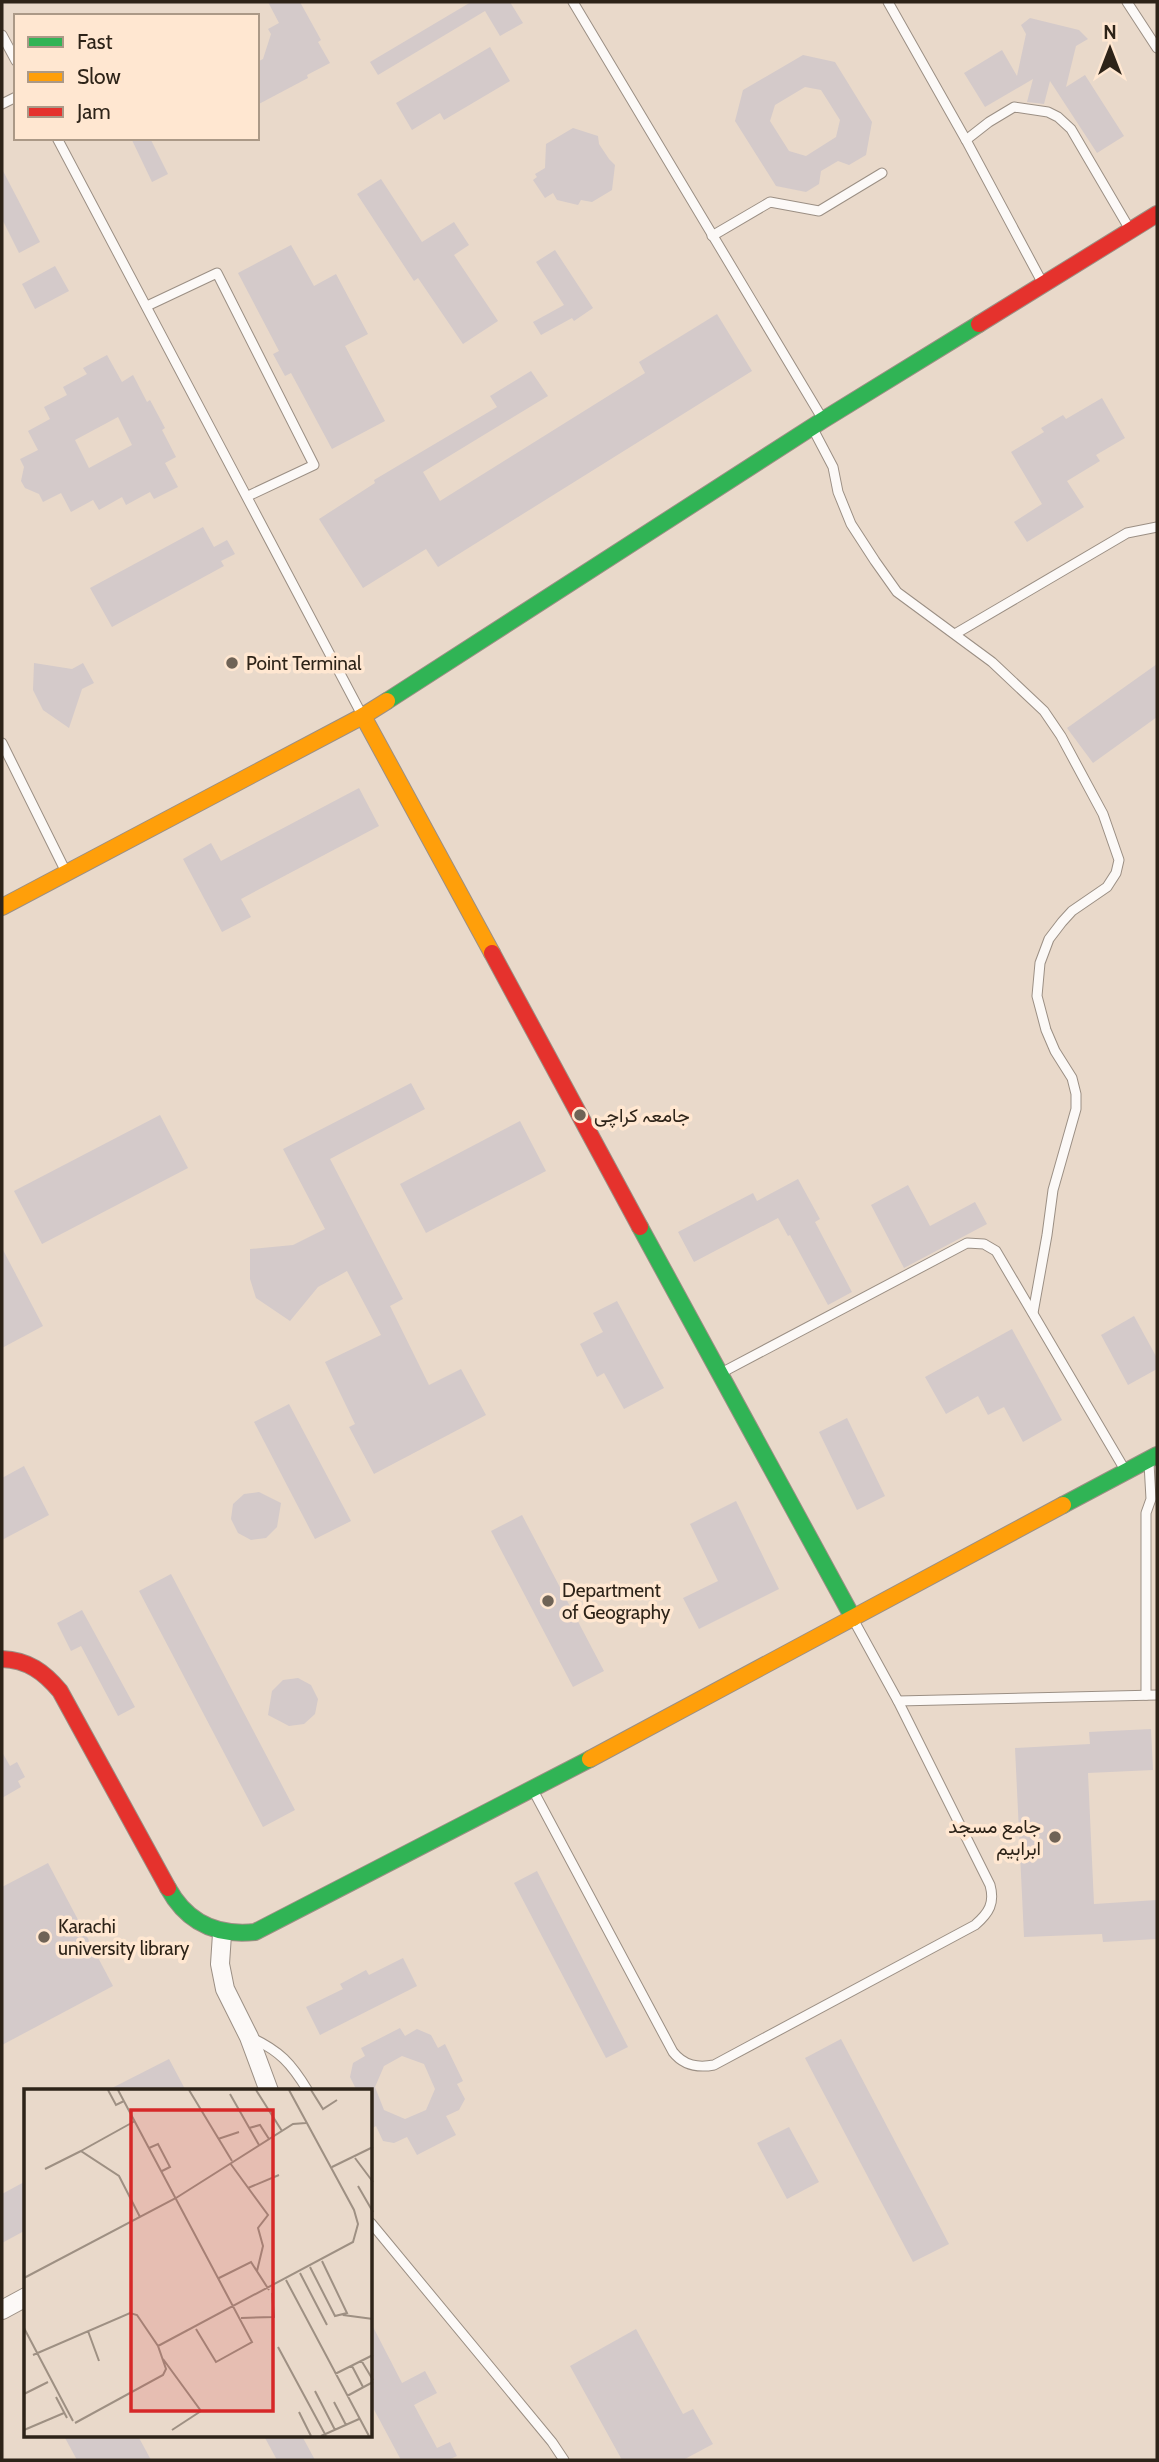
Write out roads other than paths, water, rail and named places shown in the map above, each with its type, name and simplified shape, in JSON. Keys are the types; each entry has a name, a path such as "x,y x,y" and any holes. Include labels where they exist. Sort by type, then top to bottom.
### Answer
{"street":[{"path":"2,907 363,716 818,423 1157,214"},
{"path":"363,716 853,1619"},
{"path":"2,1659 23,1661 48,1675 60,1691 172,1896 190,1916 208,1929 222,1934 238,1935 270,1926 533,1790 1153,1457"},
{"path":"222,1934 220,1964 225,1989 249,2037 268,2089"},
{"path":"2,2310 24,2298"}],"lane":[{"path":"573,2 712,236 818,423 833,467 838,492 851,524 875,561 897,592 992,662 1044,711 1061,736 1103,814 1119,860 1116,873 1107,887 1072,911 1062,922 1049,939 1040,963 1037,996 1046,1030 1072,1078 1076,1109 1053,1190 1033,1313"},
{"path":"888,2 967,140 1044,285"},
{"path":"1127,2 1157,48"},
{"path":"2,35 14,57"},
{"path":"967,140 1014,107 1058,117 1071,129 1130,230"},
{"path":"58,140 363,716"},
{"path":"712,236 770,202 819,211 882,173"},
{"path":"147,306 217,273 314,465 248,496"},
{"path":"955,634 1127,533 1157,527"},
{"path":"2,743 67,874"},
{"path":"720,1374 974,1241 996,1251 1126,1471"},
{"path":"1146,1695 1146,1513 1154,1503 1153,1457"},
{"path":"533,1790 673,2052 678,2059 691,2065 714,2065 975,1925 990,1909 993,1900 990,1885 898,1701 853,1619"},
{"path":"898,1701 1157,1695"},
{"path":"249,2037 273,2048 296,2071 307,2089"},
{"path":"373,2225 564,2460"}],"place":[{"name":"Point Terminal","path":"232,663"},
{"name":"جامعہ کراچی","path":"580,1115"},
{"name":"Department of Geography","path":"548,1601"},
{"name":"جامع مسجد ابراہیم","path":"1055,1837"},
{"name":"Karachi university library","path":"44,1937"}]}
